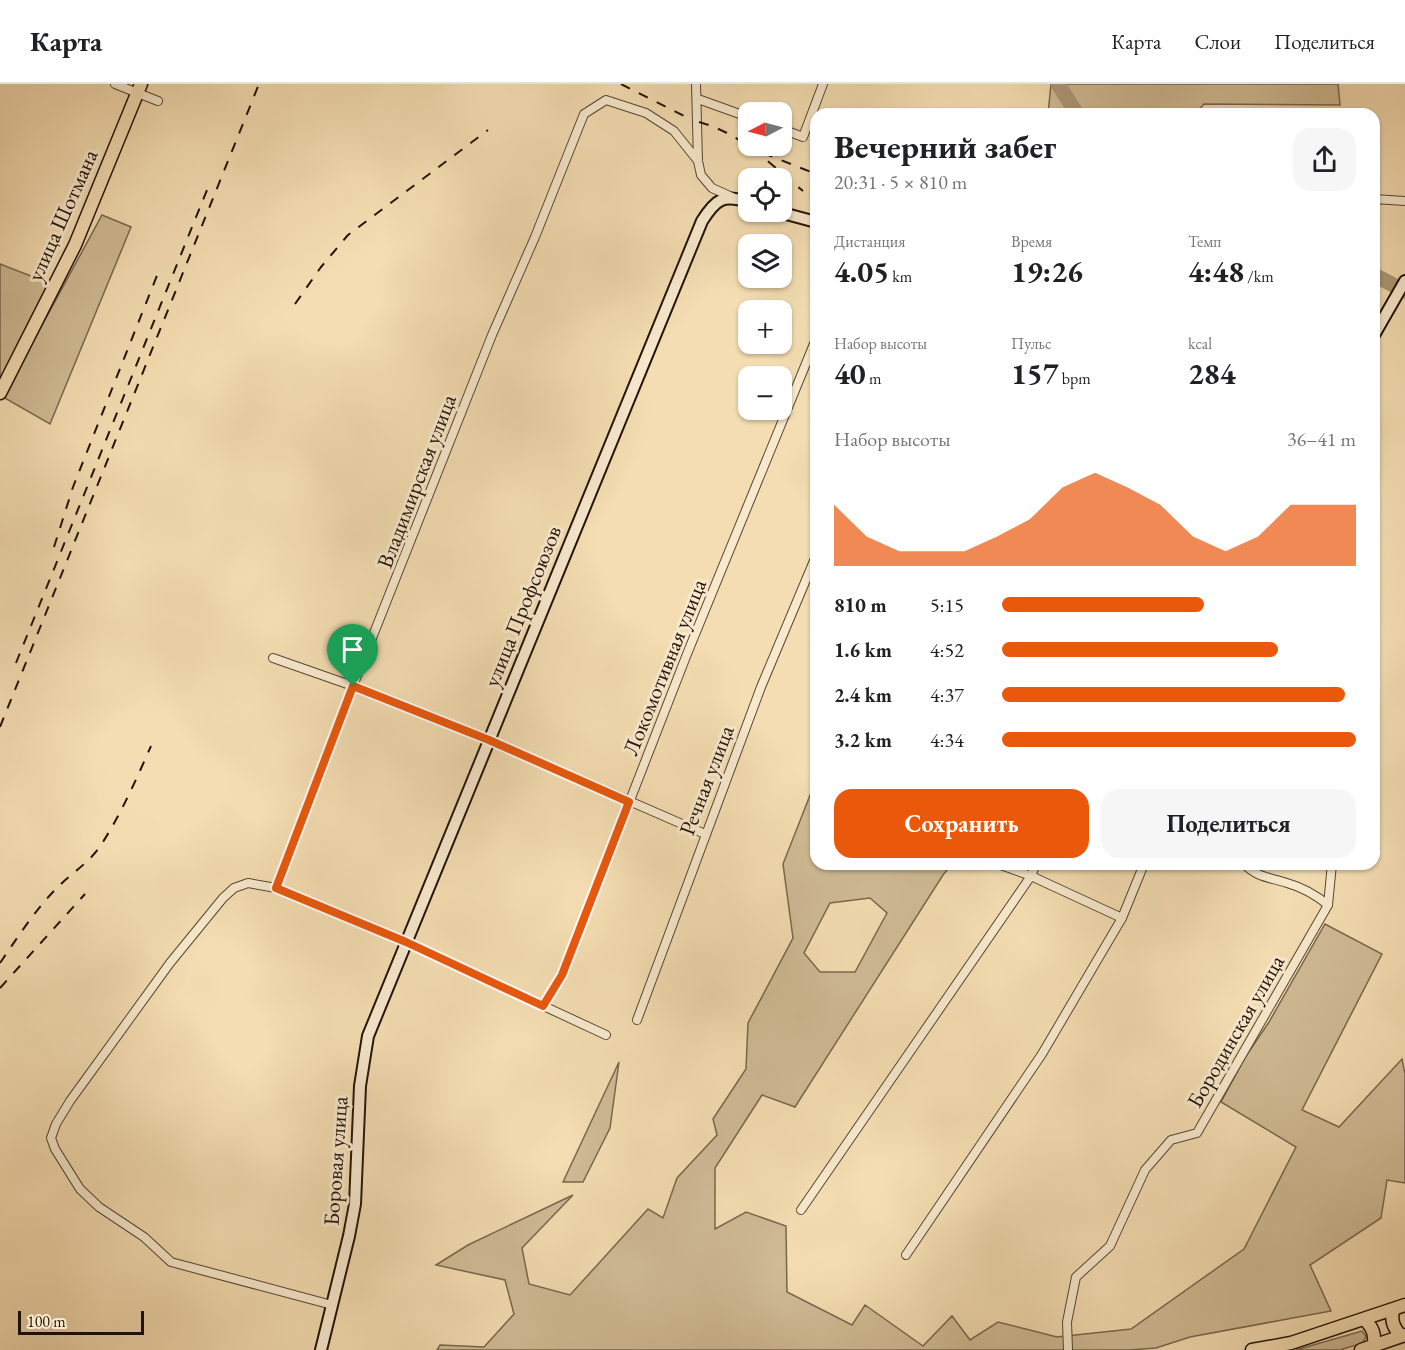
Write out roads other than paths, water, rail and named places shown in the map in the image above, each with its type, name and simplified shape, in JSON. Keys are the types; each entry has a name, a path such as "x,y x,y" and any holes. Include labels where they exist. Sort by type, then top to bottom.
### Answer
{"main road":[{"name":"улица Шотмана","path":"0,393 75,245 140,88"},
{"path":"732,197 738,199"},
{"name":"улица Профсоюзов","path":"366,1045 406,942 702,221 713,204 732,197"},
{"path":"792,216 810,220"},
{"path":"1380,325 1405,281"},
{"name":"Боровая улица","path":"321,1350 350,1236 355,1204 360,1086 366,1045"},
{"path":"1252,1350 1291,1343 1405,1305"},
{"path":"1393,1310 1391,1319 1394,1329 1403,1335"},
{"path":"1365,1320 1372,1327 1375,1337 1374,1346"},
{"path":"1361,1350 1403,1335"}],"street":[{"path":"115,84 140,88 158,101"},
{"path":"696,84 698,161 701,175 712,188 732,197"},
{"path":"814,108 823,84"},
{"path":"698,99 738,113"},
{"name":"Владимирская улица","path":"276,888 492,335 535,237 584,114 606,100 645,113 674,131 698,161"},
{"path":"792,132 803,136 810,118"},
{"path":"1380,199 1405,201"},
{"name":"Локомотивная улица","path":"543,1006 562,975 687,654 810,354"},
{"name":"Речная улица","path":"637,1020 761,687 810,570"},
{"path":"273,658 353,686 489,740 705,834"},
{"path":"1014,870 1122,918"},
{"path":"801,1210 1034,870"},
{"path":"906,1255 1042,1054 1122,918 1142,870"},
{"path":"1250,870 1254,874 1289,883 1318,897 1328,905"},
{"name":"Бородинская улица","path":"1068,1350 1067,1322 1076,1277 1110,1246 1145,1170 1171,1140 1197,1133 1328,905 1331,870"},
{"path":"332,1305 171,1262 144,1237 115,1219 80,1189 59,1156 51,1138 56,1124 70,1101 170,963 223,898 234,888 248,883 276,888 406,942 606,1035"}],"waterway":[{"path":"1058,84 1073,108"},
{"path":"1380,278 1405,291"}],"railway":[{"path":"0,727 259,84"},
{"path":"621,84 686,117"},
{"path":"699,122 742,142 803,191"},
{"path":"295,304 321,267 348,235 488,130"},
{"path":"771,156 810,172"},
{"path":"16,663 207,190"},
{"path":"54,547 73,487 158,273"},
{"path":"0,963 43,904 59,886 92,857 101,845 122,809 151,746"},
{"path":"0,988 85,894"}]}
